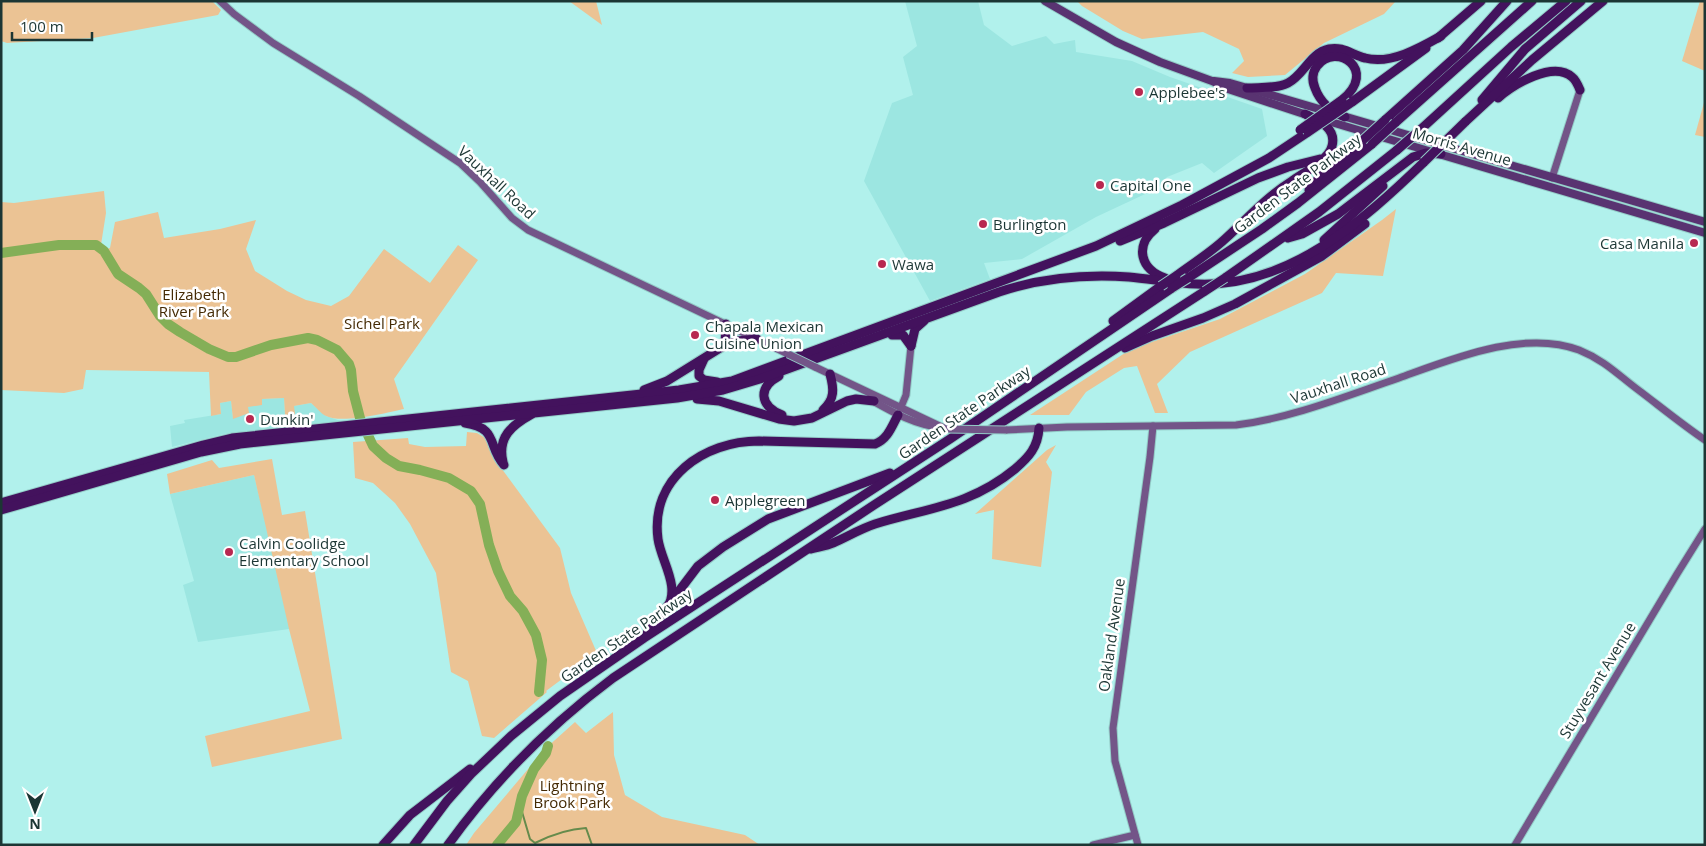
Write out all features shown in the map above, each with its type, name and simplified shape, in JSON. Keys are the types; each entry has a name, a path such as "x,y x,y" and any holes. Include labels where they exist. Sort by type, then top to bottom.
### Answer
{"highway":[{"path":"1304,131 1352,102 1441,36 1481,1"},
{"path":"1368,142 1385,120 1463,50 1507,1"},
{"name":"Garden State Parkway","path":"413,843 463,783 496,749 560,696 592,672 911,464 1262,229 1298,203 1368,142 1395,122 1532,1"},
{"name":"Garden State Parkway","path":"448,845 493,788 566,714 589,696 638,660 1225,278 1280,240 1337,199 1397,150 1511,47 1566,1"},
{"path":"1466,122 1498,79 1525,49 1581,1"},
{"path":"377,425 455,421 677,398 732,388 798,366 1012,287 1046,280 1114,276 1196,284 1225,284 1276,270 1354,226 1393,194 1424,162 1532,60 1603,1"},
{"path":"1247,88 1281,86 1295,78 1314,57 1325,50 1342,49 1365,58 1380,59 1396,56 1441,36"},
{"path":"1,510 220,447 352,428 688,389 724,383 755,374 1096,246 1173,209 1269,158 1304,131 1342,100 1354,87 1357,77 1355,68 1351,63 1343,58 1326,59 1314,71 1314,85 1318,95 1326,105 1345,117"},
{"path":"1466,122 1515,85 1539,74 1555,72 1569,74 1576,81 1580,90"},
{"path":"1084,347 1125,311 1220,243 1263,202 1325,157 1332,146 1331,132 1323,123 1305,114"},
{"path":"1280,240 1302,234 1338,214 1407,161 1422,154 1441,154"},
{"path":"1096,246 1115,243 1164,223 1258,178 1325,157"},
{"path":"1302,257 1330,235 1407,161"},
{"path":"1091,365 1152,336 1222,310 1313,261 1363,226 1397,194 1409,177"},
{"path":"1164,223 1150,233 1145,241 1143,253 1146,266 1158,276 1196,284"},
{"path":"911,346 915,329 927,318"},
{"path":"725,345 726,324"},
{"path":"874,338 901,334 907,338 911,346"},
{"path":"625,396 659,385 725,345 737,341 757,339"},
{"path":"704,359 698,370 700,378 706,381 724,383"},
{"path":"798,366 769,383 764,392 766,403 773,411 799,420"},
{"path":"817,415 828,405 833,396 830,374"},
{"path":"677,398 719,401 783,420 799,420 817,415 850,400 874,401"},
{"path":"667,608 673,597 673,589 659,541 659,512 663,496 669,486 680,471 690,462 718,448 747,441 875,444 887,436 900,411"},
{"path":"455,421 474,424 487,432 504,465 502,450 506,436 513,426 535,412"},
{"path":"1,503 223,440 252,435 352,428"},
{"path":"806,550 832,544 874,525 956,503 985,490 1011,473 1029,456 1038,440 1039,428"},
{"path":"644,638 698,566 759,524 911,464"},
{"path":"383,845 410,815 496,749"}],"main road":[{"name":"Morris Avenue","path":"1045,1 1125,46 1228,89 1305,114 1705,233"},
{"name":"Morris Avenue","path":"1212,81 1217,80 1247,88 1705,222"}],"street":[{"name":"Vauxhall Road","path":"220,1 273,43 359,96 460,163 512,218 528,230 856,386 921,425 946,429 1006,430 1236,425 1262,421 1312,407 1481,351 1519,344 1554,344 1578,350 1608,365 1640,392 1705,440"},
{"path":"1552,178 1580,90"},
{"path":"900,411 906,395 911,346"},
{"name":"Vauxhall Road","path":"856,386 874,401 900,411 924,417 946,429"},
{"name":"Oakland Avenue","path":"1138,845 1115,761 1112,728 1152,449 1153,426"},
{"name":"Stuyvesant Avenue","path":"1514,845 1705,529"},
{"path":"1093,845 1135,835"}],"shaded area":[{"path":"905,1 978,1 984,25 1012,46 1046,36 1054,44 1075,40 1076,52 1132,61 1170,77 1262,109 1267,136 1214,173 1202,163 1167,177 1158,188 1096,217 1022,259 984,263 990,279 930,301 864,181 892,103 913,95 903,57 917,46"},
{"path":"284,398 285,415 294,406 311,403 326,416 341,421 224,434 172,447 170,426 185,423 184,420 221,414 220,403 231,401 233,418 262,399"},
{"name":"Calvin Coolidge Elementary School","path":"254,475 290,623 289,629 198,642 183,585 194,581 170,494"}],"green space":[{"path":"1,1 212,1 221,10 218,15 93,38 7,43 1,41"},
{"path":"569,1 596,1 602,25"},
{"path":"1077,1 1396,1 1384,14 1324,43 1285,75 1248,77 1232,73 1244,61 1239,49 1203,32 1142,39 1123,31"},
{"path":"1700,1 1705,1 1705,71 1682,61"},
{"path":"1705,99 1705,137 1695,135"},
{"name":"Elizabeth River Park","path":"104,191 106,213 100,251 110,248 115,222 158,212 164,238 220,229 256,220 246,249 255,271 287,291 306,300 331,306 349,296 384,249 430,283 458,245 478,260 394,379 404,409 364,417 342,419 322,414 311,403 294,406 295,414 285,415 284,398 262,399 262,405 248,407 249,413 233,419 231,401 220,403 221,414 211,416 209,372 86,370 83,389 64,393 1,390 1,202 14,203"},
{"path":"1396,209 1383,276 1336,273 1322,293 1190,352 1157,384 1168,413 1155,413 1137,366 1124,368 1086,392 1069,415 1030,415 1131,349 1220,319 1305,274"},
{"path":"467,432 477,433 487,439 496,461 560,548 571,593 597,653 546,691 494,738 482,736 468,681 451,672 436,573 410,524 395,503 373,483 355,478 353,442 408,438 409,444 425,447 466,446"},
{"path":"1056,445 1046,462 1052,472 1041,567 992,559 994,510 975,514 1047,450"},
{"path":"272,459 282,515 305,511 342,739 212,767 205,736 310,711 289,629 254,475 170,494 167,474 212,460 219,468"},
{"name":"Lightning Brook Park","path":"613,712 614,755 625,795 662,817 745,835 760,845 466,845 545,749 575,722 586,733"}],"waterway":[{"path":"1,253 59,245 96,245 104,251 118,274 146,294 160,316 168,324 209,349 228,357 236,357 271,345 308,338 317,340 337,350 349,364 360,418 373,446 386,458 399,466 449,478 471,491 480,504 489,545 498,571 510,596 523,611 536,635 542,660 539,692"},
{"path":"497,845 516,822 522,796 534,769 546,753 548,746"},
{"path":"520,805 530,839 535,843 560,833 586,828 592,845"}],"place":[{"name":"Applebee's","path":"1139,92"},
{"name":"Capital One","path":"1100,185"},
{"name":"Burlington","path":"983,224"},
{"name":"Casa Manila","path":"1694,243"},
{"name":"Wawa","path":"882,264"},
{"name":"Chapala Mexican Cuisine Union","path":"695,335"},
{"name":"Dunkin'","path":"250,419"},
{"name":"Applegreen","path":"715,500"},
{"name":"Calvin Coolidge Elementary School","path":"229,552"}],"park label":[{"name":"Sichel Park","path":"382,323"}]}
